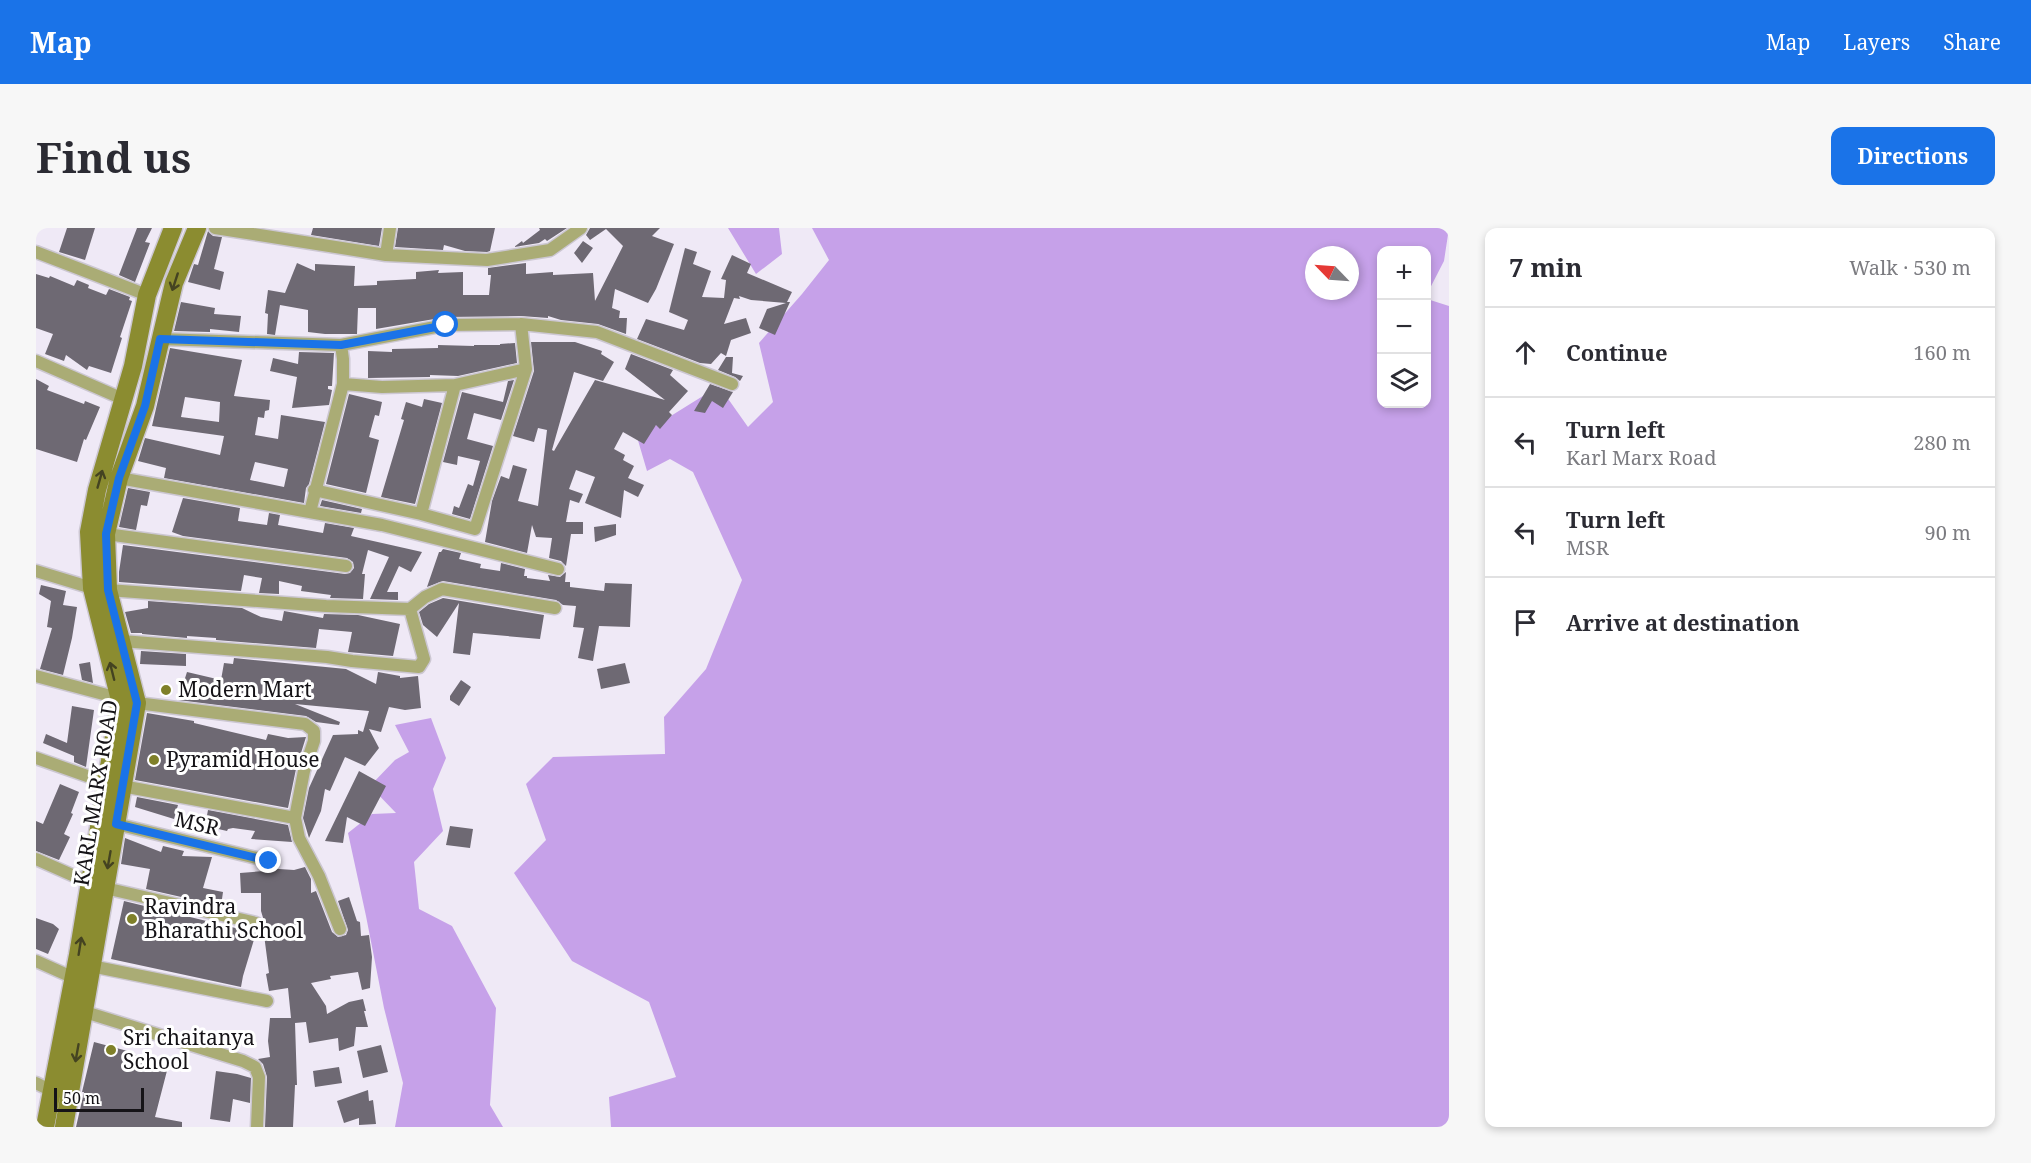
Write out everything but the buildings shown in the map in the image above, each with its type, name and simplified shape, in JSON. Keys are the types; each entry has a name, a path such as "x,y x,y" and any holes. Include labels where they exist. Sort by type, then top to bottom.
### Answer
{"main road":[{"name":"KARL MARX ROAD","path":"128,701 100,589 89,532 97,490 133,366 147,295 173,228"},
{"name":"KARL MARX ROAD","path":"45,1127 61,1094 85,1012 97,886 128,701 122,641 100,589 106,534 119,478 145,406 174,283 197,228"},
{"name":"KARL MARX ROAD","path":"64,1127 61,1094 74,978 97,886 116,824 115,785"}],"street":[{"path":"215,228 386,255 487,260 550,250 582,228"},
{"path":"386,255 390,228"},
{"path":"36,252 147,295"},
{"path":"160,339 341,345 446,325 521,324 597,332 732,384"},
{"path":"314,490 421,514 475,529 526,369 521,324"},
{"path":"310,512 343,384 341,345"},
{"path":"36,361 123,399"},
{"path":"343,384 382,387 455,385 526,369"},
{"path":"421,514 455,385"},
{"path":"119,478 382,525 558,569"},
{"path":"106,534 346,566"},
{"path":"36,572 100,589 326,606 410,609 425,597 442,589 555,608"},
{"path":"122,641 327,657 419,667 424,659 410,609"},
{"path":"36,676 128,701 305,724 314,731 314,741 304,771 295,818 299,838 319,876 340,929"},
{"path":"36,758 115,785 295,818"},
{"name":"MSR","path":"116,824 269,861"},
{"path":"36,859 97,886 256,923"},
{"path":"36,961 74,978"},
{"path":"91,966 267,1001"},
{"path":"85,1012 243,1061 255,1067 259,1077 257,1127"},
{"path":"36,1083 61,1094"}],"shaded area":[{"path":"728,228 779,228 782,254 756,274"},
{"path":"812,228 1449,228 1444,261 1431,286 1431,246 1377,246 1377,408 1431,408 1431,300 1449,306 1449,1127 611,1127 609,1097 676,1077 649,1002 572,961 514,873 546,840 526,784 553,757 665,754 664,717 706,669 742,580 693,472 670,459 647,471 637,437 719,386 748,427 773,402 759,343 829,260"},
{"path":"431,718 446,758 433,789 443,831 414,862 419,909 452,926 496,1008 490,1105 503,1127 395,1127 403,1083 384,1008 348,833 372,814 396,813 370,786 395,760 409,752 395,725"}],"place":[{"name":"Modern Mart","path":"166,690"},
{"name":"Pyramid House","path":"154,760"},
{"name":"Ravindra Bharathi School","path":"132,919"},
{"name":"Sri chaitanya School","path":"111,1050"}],"route":[{"path":"269,861 116,824 137,703 108,590 106,534 119,478 145,406 160,339 341,345 446,325"}]}
